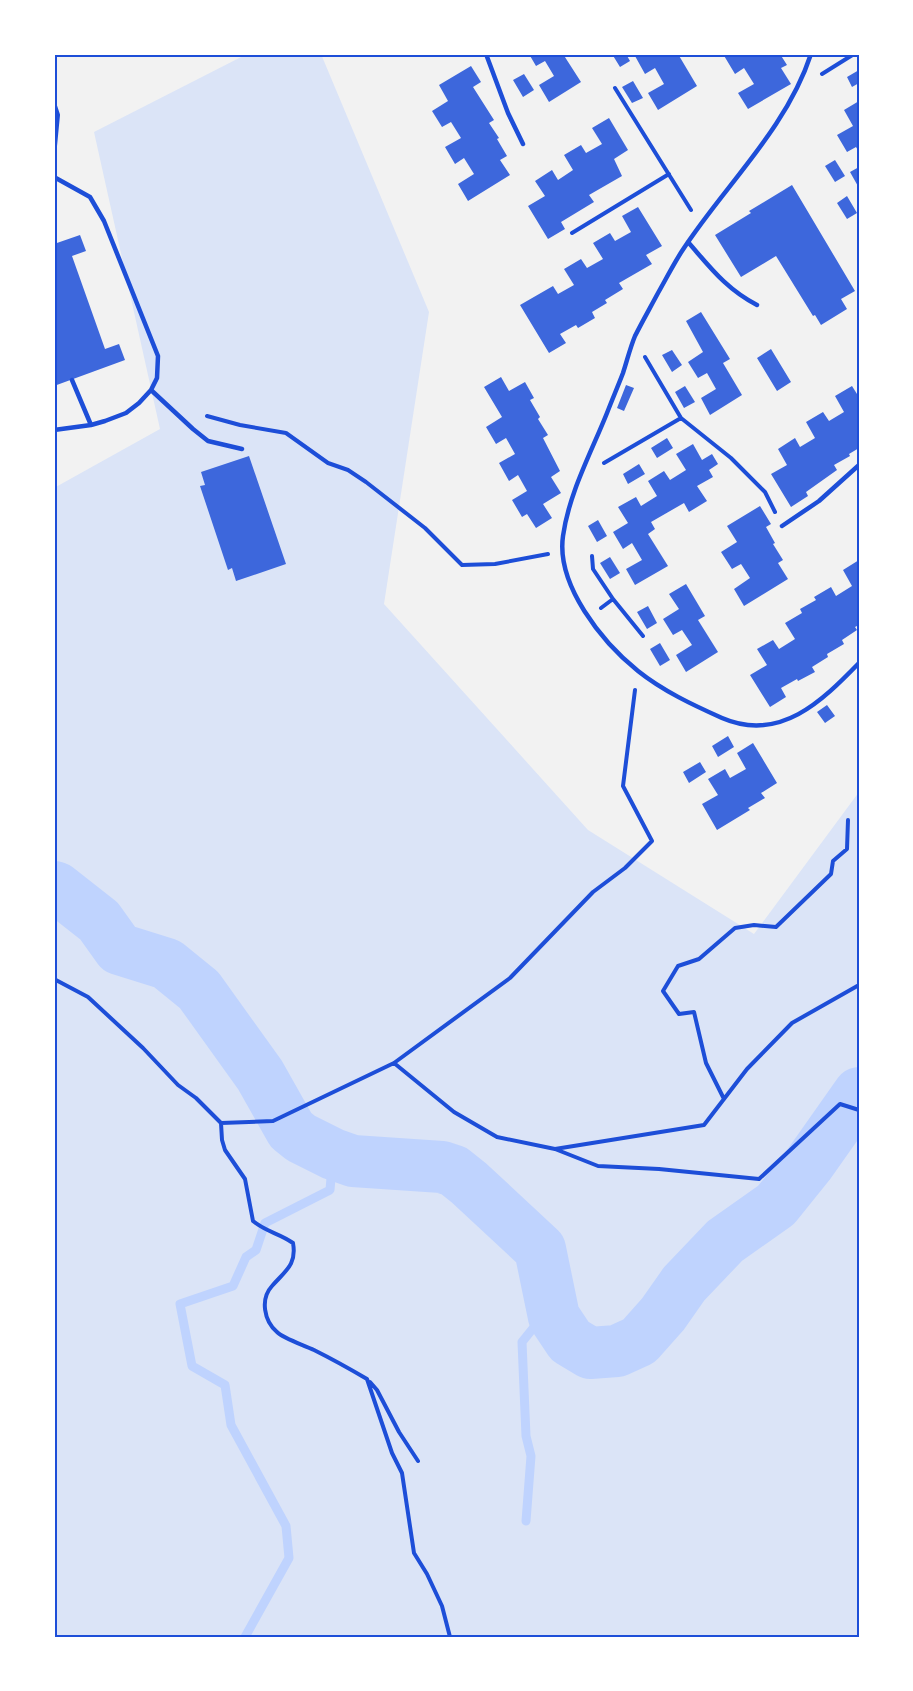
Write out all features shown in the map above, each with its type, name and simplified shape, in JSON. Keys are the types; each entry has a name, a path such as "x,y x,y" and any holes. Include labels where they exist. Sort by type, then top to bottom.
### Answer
{"street":[{"path":"54,106 57,115 54,146"}],"lane":[{"path":"486,54 508,113 523,144"},
{"path":"811,54 804,76 791,101 681,252 634,338 622,375 574,494 566,522 563,551 565,567 573,591 588,618 607,640 637,670 689,704 731,722 754,725 779,723 802,713 823,698 859,663"},
{"path":"54,177 90,197 104,221 158,356 157,378 151,390 139,403 126,412 91,425 54,430"},
{"path":"688,242 724,282 740,296 756,305"},
{"path":"72,380 91,425"},
{"path":"151,390 208,441 242,449"},
{"path":"782,526 819,501 859,465"}],"path":[{"path":"804,76 823,74 854,54"},
{"path":"615,88 700,225"},
{"path":"572,233 669,174"},
{"path":"634,338 681,418 731,458 765,492 782,526"},
{"path":"199,410 208,417 218,420 286,434 328,463 348,470 425,528 462,565 495,564 563,551"},
{"path":"581,477 681,418"},
{"path":"592,556 593,569 613,599 644,636"},
{"path":"588,618 613,599"},
{"path":"221,1123 273,1121 393,1063 510,978 593,892 625,868 652,841 623,786 637,670"},
{"path":"723,1099 706,1063 694,1012 679,1014 663,991 678,966 699,958 735,928 754,925 776,927 831,874 833,861 847,849 848,820"},
{"path":"54,979 88,997 143,1048 177,1085 196,1098 221,1123 225,1150 245,1179 253,1221 263,1229 284,1237 292,1243 294,1250 293,1261 268,1290 265,1307 267,1319 278,1333 367,1379 377,1390 399,1432 418,1461"},
{"path":"555,1149 704,1125 747,1069 792,1023 859,985"},
{"path":"393,1063 454,1112 497,1137 555,1149 598,1166 659,1169 759,1179 840,1104 859,1110"},
{"path":"367,1379 392,1453 402,1473 414,1553 442,1606 450,1637"}],"shaded area":[{"path":"247,54 321,54 429,312 384,604 588,830 754,934 859,792 859,1637 54,1637 54,488 160,429 94,132"}],"building":[{"path":"529,54 563,54 581,82 549,102 539,85 554,76 545,61 536,66"},
{"path":"612,54 626,54 630,61 620,67"},
{"path":"639,54 678,54 697,86 658,110 648,93 664,84 655,68 645,74 635,56"},
{"path":"723,54 780,54 787,65 781,68 791,84 748,109 738,93 754,84 744,68 735,74"},
{"path":"471,66 481,82 473,87 494,120 489,123 507,156 500,160 510,175 468,201 458,184 474,174 464,158 455,164 445,147 461,138 451,122 442,127 432,111 448,101 439,85"},
{"path":"859,70 859,83 852,87 847,77"},
{"path":"524,74 534,90 523,97 513,80"},
{"path":"633,81 643,98 632,103 622,87"},
{"path":"859,101 859,152 856,147 847,152 837,135 853,126 844,110"},
{"path":"609,118 628,150 614,159 622,176 589,195 594,202 561,222 565,229 548,239 528,206 545,196 535,181 552,170 558,180 573,170 564,155 581,145 586,153 602,144 592,128"},
{"path":"835,160 845,176 835,182 825,166"},
{"path":"859,167 859,188 850,172"},
{"path":"792,185 855,291 841,299 847,309 821,325 776,256 741,277 715,235"},
{"path":"847,196 857,213 847,219 837,203"},
{"path":"638,207 662,246 646,255 652,264 619,283 623,289 605,300 607,303 592,312 595,318 578,328 576,325 560,334 566,343 549,353 520,305 553,286 558,294 574,285 564,269 581,259 587,268 603,259 593,243 610,233 615,241 631,232 622,216"},
{"path":"80,235 86,251 72,256 105,349 119,344 125,360 54,386 54,244"},
{"path":"701,312 730,359 723,363 742,395 710,415 701,398 716,389 707,373 698,378 688,362 703,352 686,321"},
{"path":"771,349 791,382 777,391 757,358"},
{"path":"672,350 682,365 672,372 662,355"},
{"path":"501,377 509,391 525,382 534,398 530,400 540,417 538,419 548,435 543,438 560,471 551,477 561,493 543,504 552,518 536,528 527,514 522,517 512,500 527,491 518,475 509,481 499,463 515,454 506,438 496,444 486,427 502,417 484,387"},
{"path":"626,385 634,388 624,411 617,408"},
{"path":"685,386 695,402 684,408 675,392"},
{"path":"852,386 857,394 859,393 859,448 834,465 837,470 806,492 808,496 791,507 771,474 787,465 778,449 795,438 800,447 815,438 806,422 823,412 829,421 844,412 835,396"},
{"path":"667,438 673,448 657,458 651,448"},
{"path":"693,444 702,460 712,454 718,464 709,470 713,477 697,486 707,501 689,512 684,503 651,522 655,529 648,534 668,566 635,585 626,569 642,560 632,543 623,549 613,532 628,523 618,507 636,497 641,506 657,496 648,481 664,471 670,480 686,470 676,454"},
{"path":"249,456 286,564 236,581 232,568 228,570 200,486 205,485 201,472"},
{"path":"639,464 645,474 628,484 623,474"},
{"path":"760,506 771,524 766,527 783,560 778,563 788,579 744,606 734,589 750,578 741,564 732,569 721,552 737,542 727,526"},
{"path":"598,520 607,536 597,542 588,526"},
{"path":"610,557 620,573 610,579 600,563"},
{"path":"859,560 859,625 855,627 857,630 842,640 844,644 827,654 828,657 812,667 815,672 781,688 786,697 770,707 750,675 767,665 757,649 773,640 779,649 795,639 785,623 802,613 800,609 816,600 814,597 831,587 836,596 852,586 843,570"},
{"path":"686,584 705,616 698,620 718,652 686,672 676,655 692,645 682,630 673,635 663,619 679,609 669,594"},
{"path":"648,606 657,623 647,629 637,612"},
{"path":"660,643 670,660 660,666 650,649"},
{"path":"827,705 835,716 825,723 817,712"},
{"path":"728,736 734,747 718,757 712,746"},
{"path":"753,743 777,783 761,793 765,798 748,808 750,810 717,830 702,804 718,795 708,779 725,769 730,778 746,769 737,753"},
{"path":"700,762 706,772 689,783 683,772"}],"waterway":[{"path":"54,887 99,921 119,949 167,964 199,990 260,1075 291,1130 301,1138 353,1161 442,1167 454,1171 469,1183 540,1249 554,1317 570,1341 590,1353 617,1351 639,1341 663,1314 684,1284 725,1241 776,1205 809,1164 859,1093"},
{"path":"245,1637 289,1558 286,1526 231,1425 225,1385 192,1366 180,1304 233,1286 246,1257 256,1250 265,1223 330,1190 333,1154"},
{"path":"526,1521 531,1456 526,1436 522,1342 551,1306"}]}
